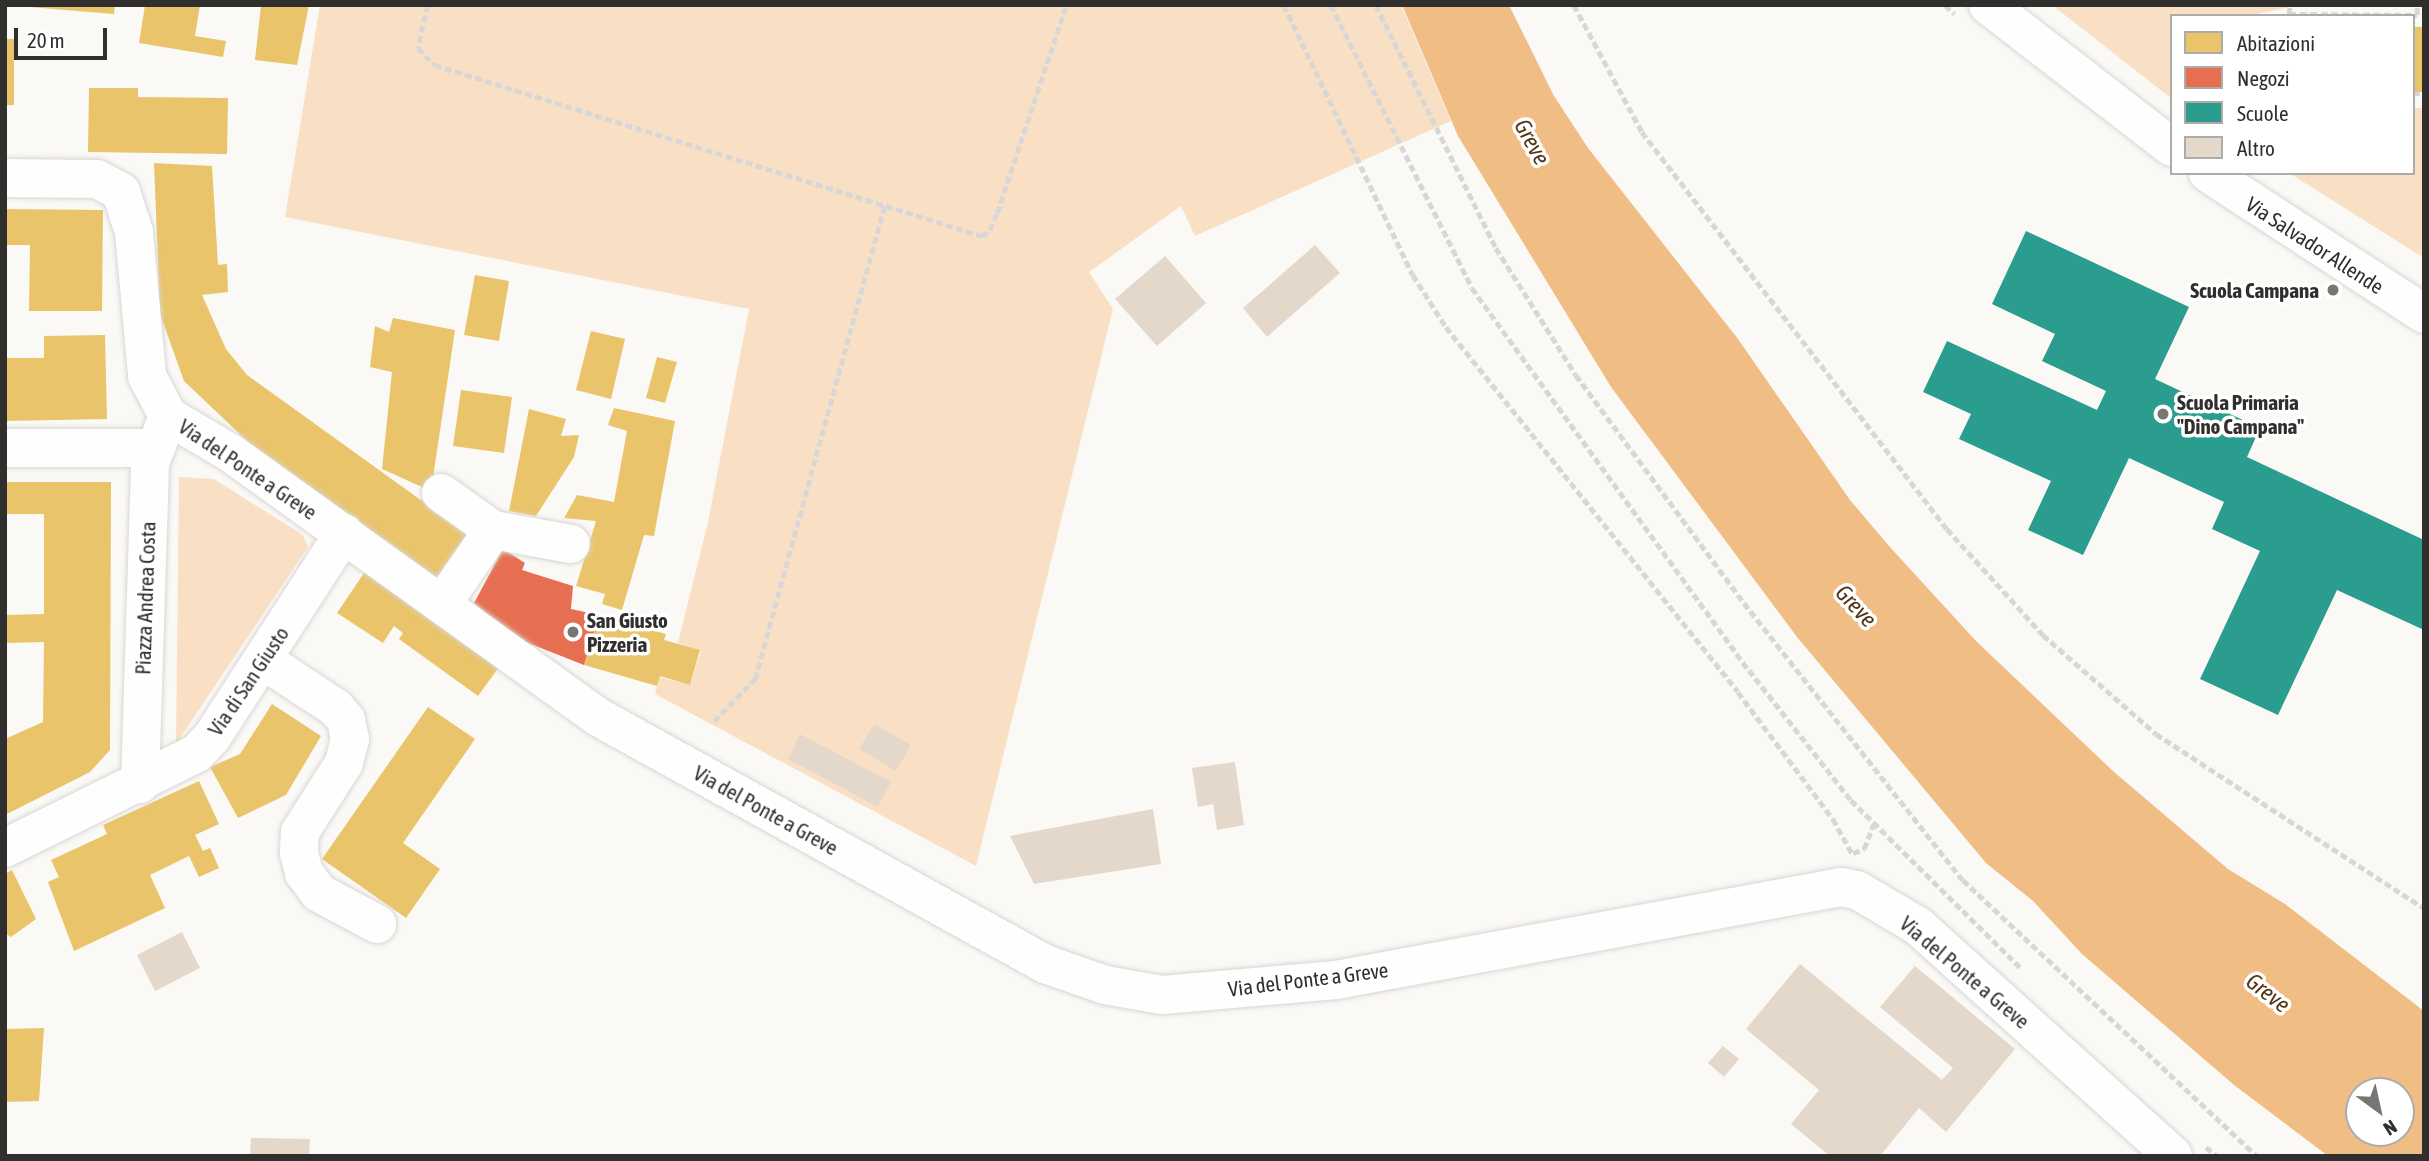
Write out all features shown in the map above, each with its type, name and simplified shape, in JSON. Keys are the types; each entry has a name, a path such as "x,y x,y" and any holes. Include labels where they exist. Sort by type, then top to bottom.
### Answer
{"street":[{"path":"1988,5 2170,145"},
{"name":"Via Salvador Allende","path":"2211,175 2424,314"},
{"name":"Via del Ponte a Greve","path":"5,178 97,179 121,192 134,232 147,376 162,432 232,454 598,717 1045,964 1105,985 1163,995 1336,980 1841,887 1857,890 1918,926 2173,1156"},
{"path":"5,448 162,432"},
{"name":"Piazza Andrea Costa","path":"140,784 150,463 162,432"},
{"path":"441,493 493,530 572,544"},
{"path":"442,604 493,530"},
{"name":"Via di San Giusto","path":"5,848 140,784 197,753 263,660 344,533"},
{"path":"263,660 336,708 346,720 350,739 344,763 300,832 299,853 304,873 319,893 377,924"}],"path":[{"path":"428,5 418,48 435,65 970,235 982,236 990,230 1066,5"},
{"path":"1284,5 1412,275 1446,327 1738,692 1833,819 1852,853 1864,849 1873,825 1749,670 1472,288 1331,5"},
{"path":"1376,5 1496,248 1576,375 1744,603 1963,880 2258,1156"},
{"path":"1574,5 1642,132 1947,529 2043,635 2157,734 2424,908"},
{"path":"714,721 755,679 884,206"}],"shaded area":[{"path":"320,5 1401,5 1451,121 1195,236 1181,206 1089,272 1113,309 976,866 655,694 659,677 690,685 701,651 678,643 708,522 749,309 285,217"},
{"path":"2052,5 2299,5 2257,14 2170,14 2170,97"},
{"path":"2415,108 2424,108 2424,258 2292,175 2415,175"},
{"path":"179,477 214,479 303,535 308,547 176,744"}],"water":[{"name":"Greve","path":"1402,5 1509,5 1554,96 1588,148 1738,339 1850,500 1889,546 1976,641 2114,772 2228,869 2285,904 2424,1011 2424,1156 2328,1156 2234,1085 2082,954 2033,901 1986,863 1797,637 1611,387 1458,136"}],"building: Abitazioni":[{"path":"5,5 115,5 114,14"},
{"path":"145,5 200,5 195,36 226,41 223,57 139,43"},
{"path":"261,5 309,5 297,65 255,60"},
{"path":"2415,27 2424,27 2424,92 2415,92"},
{"path":"5,39 14,39 14,105 5,105"},
{"path":"89,88 138,88 138,97 228,98 227,154 88,152"},
{"path":"154,163 212,166 218,265 227,264 228,292 202,295 226,349 247,375 468,534 438,578 266,459 184,381 160,314"},
{"path":"5,209 103,210 102,311 29,311 30,245 5,245"},
{"path":"475,275 509,281 499,341 464,335"},
{"path":"393,318 455,330 431,491 382,469 392,372 370,367 375,326 389,332"},
{"path":"591,331 625,339 611,399 576,390"},
{"path":"105,335 107,419 5,421 5,358 44,358 44,336"},
{"path":"657,357 677,362 665,403 646,398"},
{"path":"461,390 512,397 504,453 453,446"},
{"path":"614,408 675,421 654,536 644,535 622,610 602,604 605,594 576,586 596,521 564,518 577,495 614,502 627,431 608,425"},
{"path":"529,409 566,419 561,436 579,435 574,457 536,516 509,511"},
{"path":"5,482 111,482 110,750 90,772 5,815 5,739 43,722 44,642 5,643 5,615 44,614 44,514 5,514"},
{"path":"368,567 502,663 478,696 399,639 403,633 394,626 383,643 337,613"},
{"path":"599,615 666,634 664,640 700,650 690,685 660,676 657,686 584,665"},
{"path":"272,704 321,736 286,795 238,818 210,767 240,754"},
{"path":"428,707 475,739 403,843 440,869 406,918 322,859"},
{"path":"199,781 219,824 195,835 203,851 210,848 219,868 199,877 189,856 150,875 165,908 74,951 48,882 59,877 51,860 107,834 103,825"},
{"path":"12,870 36,919 11,937 5,933 5,874"},
{"path":"44,1028 39,1101 5,1102 5,1029"}],"building: Negozi":[{"path":"503,549 525,563 522,570 573,586 571,609 599,615 584,665 518,639 474,603"}],"building: Scuole":[{"path":"2026,231 2189,307 2155,379 2260,428 2247,457 2424,540 2424,630 2337,590 2278,715 2200,679 2260,551 2212,529 2224,502 2129,458 2083,555 2028,530 2051,481 1959,439 1971,414 1923,392 1947,341 2097,410 2106,391 2042,361 2055,334 1992,304"}],"building: Altro":[{"path":"1315,245 1340,273 1267,337 1243,308"},
{"path":"1165,256 1206,303 1157,346 1115,299"},
{"path":"874,724 911,745 896,771 859,749"},
{"path":"800,734 891,782 878,807 788,759"},
{"path":"1235,762 1244,825 1217,830 1213,804 1198,807 1192,768"},
{"path":"1153,809 1161,864 1034,884 1010,836"},
{"path":"182,932 200,968 155,991 137,955"},
{"path":"1800,964 1942,1080 1953,1068 1880,1007 1915,966 2015,1049 1946,1132 1919,1108 1880,1156 1830,1156 1791,1124 1819,1090 1746,1029"},
{"path":"1723,1046 1739,1059 1724,1077 1708,1063"},
{"path":"251,1138 310,1139 309,1156 250,1156"}],"place":[{"name":"Scuola Campana","path":"2333,290"},
{"name":"Scuola Primaria \"Dino Campana\"","path":"2163,414"},
{"name":"San Giusto Pizzeria","path":"573,632"}]}
